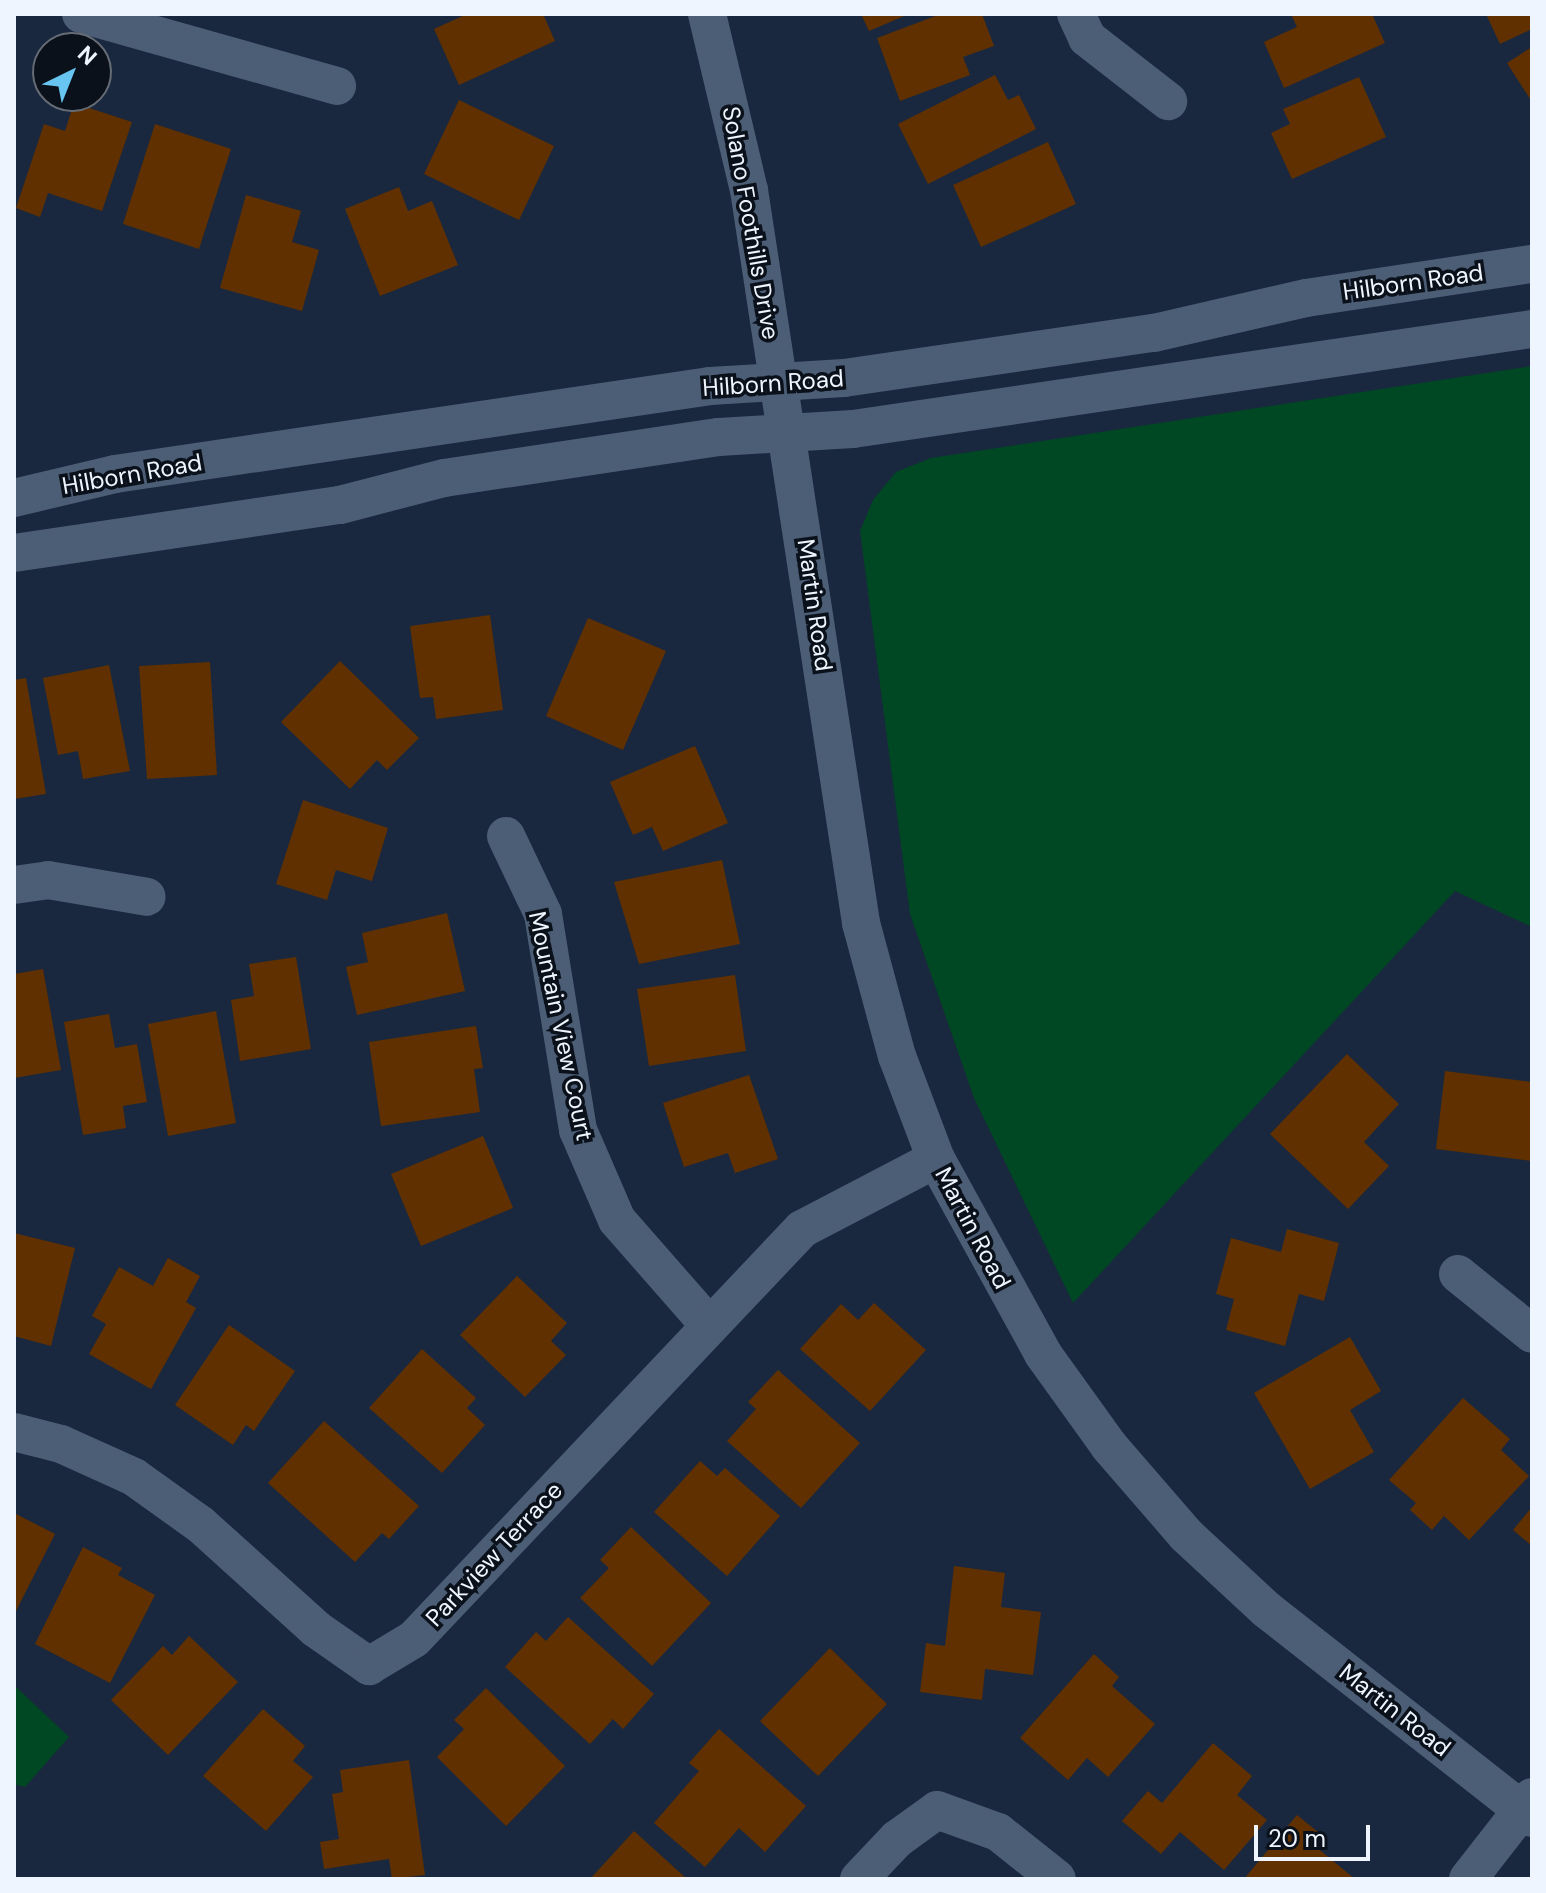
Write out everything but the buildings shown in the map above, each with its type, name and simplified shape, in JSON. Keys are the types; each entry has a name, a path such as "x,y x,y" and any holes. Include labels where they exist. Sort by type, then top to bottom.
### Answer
{"street":[{"path":"81,14 135,20 337,86"},
{"name":"Solano Foothills Drive","path":"707,14 749,190 788,433"},
{"path":"1076,14 1087,38 1168,101"},
{"name":"Hilborn Road","path":"14,498 115,474 710,386 844,378 1154,333 1306,298 1532,264"},
{"path":"14,553 340,505 459,476 719,437 788,433 1015,406 1532,329"},
{"name":"Martin Road","path":"788,433 861,923 897,1056 936,1159 1043,1354 1109,1446 1186,1535 1267,1610 1529,1808"},
{"name":"Mountain View Court","path":"506,836 543,914 578,1130 617,1220 709,1325"},
{"path":"14,885 48,880 147,897"},
{"name":"Parkview Terrace","path":"14,1432 61,1444 134,1477 201,1525 316,1629 369,1666 414,1639 802,1229 936,1159"},
{"path":"1458,1274 1532,1334"},
{"path":"1468,1879 1529,1808"},
{"path":"859,1879 897,1839 937,1810 998,1832 1057,1879"}],"green space":[{"path":"1532,366 1532,927 1455,891 1073,1303 974,1098 910,914 860,531 873,500 896,472 931,458"},
{"path":"14,1685 69,1737 25,1787 14,1784"}]}
